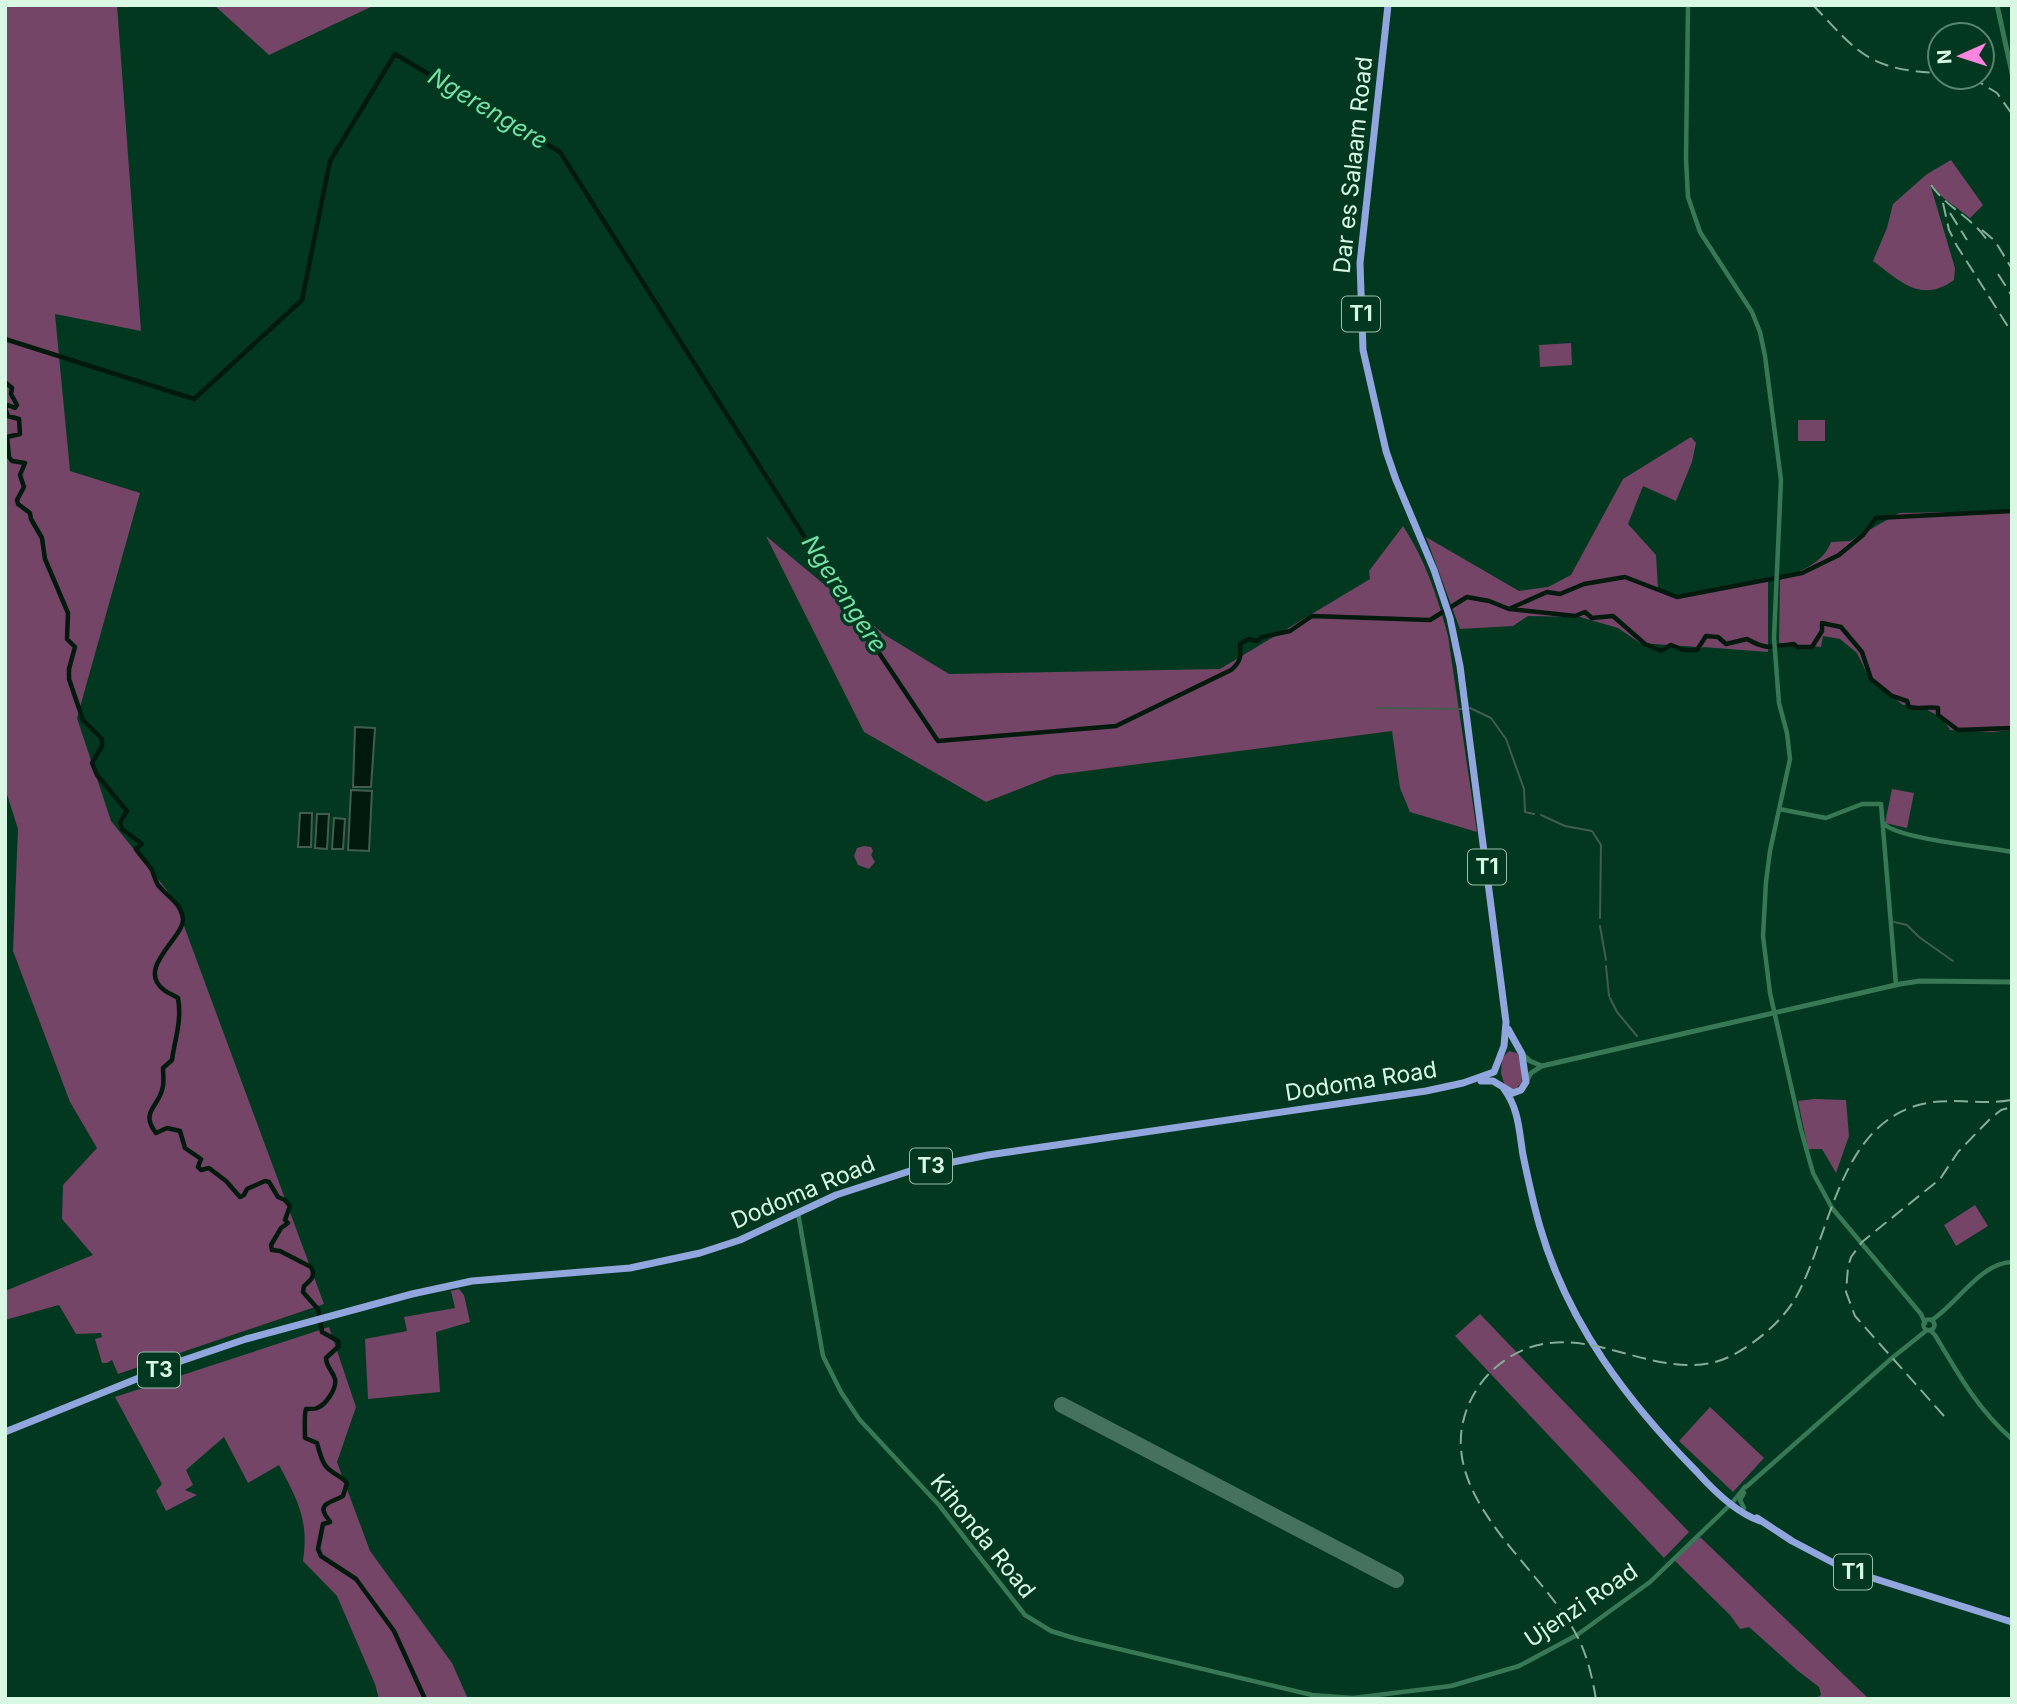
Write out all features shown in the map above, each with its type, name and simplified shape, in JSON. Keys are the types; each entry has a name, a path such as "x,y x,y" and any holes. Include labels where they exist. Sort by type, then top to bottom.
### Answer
{"highway":[{"name":"Dar es Salaam Road","path":"1388,5 1360,263 1363,350 1386,451 1449,613 1467,709 1506,1022"},
{"name":"T1","path":"1506,1022 1521,1053 1525,1083 1518,1118"},
{"name":"T1","path":"1506,1022 1499,1074 1513,1101 1518,1118 1541,1231 1562,1286 1595,1349 1648,1421 1729,1504 1792,1541 1847,1570 2012,1622"},
{"path":"1500,1057 1512,1048 1521,1053"},
{"name":"Dodoma Road","path":"1463,1083 1490,1075 1496,1069 1500,1057"},
{"name":"Dodoma Road","path":"5,1432 204,1353 326,1317 472,1281 620,1269 700,1254 740,1240 869,1182 955,1161 1359,1102 1463,1083 1488,1080 1504,1088"},
{"path":"1504,1088 1516,1092 1525,1083"},
{"name":"T1","path":"1695,1471 1729,1504 1744,1508 1760,1521"}],"main road":[{"path":"1997,5 2012,72"},
{"path":"1525,1083 1531,1073 1542,1066 1896,985 1920,981 2012,982"},
{"path":"1521,1053 1542,1066"}],"street":[{"path":"1688,5 1688,197 1700,232 1752,312 1764,347 1781,480 1774,641 1779,703 1790,768 1768,867 1763,936 1775,1012 1801,1130 1812,1170 1832,1208 1921,1314 1964,1384 1989,1417 2012,1439"},
{"path":"1779,809 1826,818 1860,804 1879,803 1885,826 1896,985"},
{"path":"1885,826 1935,839 2012,852"},
{"name":"Kihonda Road","path":"798,1212 819,1341 830,1373 874,1436 939,1505 1025,1615 1051,1631 1084,1641 1312,1695 1353,1698 1438,1688"},
{"name":"Ujenzi Road","path":"1438,1688 1519,1666 1577,1634 1650,1582 1748,1485 1930,1326 1989,1269 2004,1262 2012,1262"},
{"path":"1744,1508 1741,1500 1748,1485"}],"shaded area":[{"path":"5,5 117,5 141,331 55,314 70,471 140,493 77,718 111,821 174,899 324,1304 118,1374 112,1360 102,1363 95,1339 102,1337 101,1333 76,1334 59,1305 5,1320 5,1291 93,1255 62,1219 63,1185 97,1148 70,1102 13,951 18,829 5,788"},
{"path":"214,5 375,5 269,55"},
{"path":"1951,160 1983,205 1970,218 1930,184 1955,268 1954,280 1942,287 1921,290 1902,282 1873,261 1887,228 1893,204 1927,174"},
{"path":"1571,343 1572,365 1540,367 1539,345"},
{"path":"1798,420 1825,420 1825,441 1798,441"},
{"path":"1691,437 1696,443 1692,462 1676,501 1643,486 1628,524 1656,555 1658,588 1677,597 1768,579 1768,652 1703,647 1699,650 1698,647 1640,643 1618,628 1580,617 1528,616 1513,626 1460,629 1426,537 1519,591 1548,587 1571,575 1623,479"},
{"path":"2012,511 2012,730 1950,730 1937,715 1923,708 1903,705 1870,680 1857,653 1840,639 1823,636 1821,647 1779,643 1780,580 1816,561 1831,542 1850,541 1899,513"},
{"path":"1403,526 1430,579 1448,636 1477,832 1410,812 1400,788 1392,731 1055,775 986,802 864,732 766,536 885,635 949,674 1220,669 1370,579 1369,571"},
{"path":"355,727 375,728 371,787 353,787"},
{"path":"1892,789 1914,793 1907,828 1885,823"},
{"path":"351,790 372,791 369,851 348,850"},
{"path":"300,813 312,813 311,847 298,847"},
{"path":"317,814 329,814 327,849 315,848"},
{"path":"334,818 345,819 343,849 332,849"},
{"path":"871,847 873,851 871,855 875,862 869,869 858,865 854,856 857,848"},
{"path":"1509,1051 1517,1053 1521,1060 1522,1082 1515,1090 1505,1086 1501,1073 1502,1058"},
{"path":"1846,1100 1849,1136 1836,1173 1822,1149 1808,1149 1798,1101"},
{"path":"1975,1205 1988,1226 1956,1246 1944,1225"},
{"path":"459,1289 464,1295 470,1322 436,1332 440,1392 368,1399 365,1339 407,1331 404,1317 455,1308 451,1291"},
{"path":"1480,1314 1689,1532 1664,1558 1455,1336"},
{"path":"329,1327 356,1407 337,1462 370,1551 452,1663 468,1699 379,1699 337,1596 303,1561 303,1522 292,1489 279,1465 248,1483 224,1437 186,1470 193,1485 185,1490 197,1495 166,1511 156,1491 162,1484 115,1397"},
{"path":"1710,1407 1764,1458 1733,1492 1679,1441"},
{"path":"1700,1537 1869,1699 1815,1699 1821,1695 1819,1687 1749,1627 1740,1629 1730,1615 1674,1560"}],"waterway":[{"name":"Ngerengere","path":"5,339 194,399 302,300 330,161 395,54 560,152 865,632 938,741 1116,726 1231,670 1240,658 1240,644 1249,639 1257,641 1262,637 1290,631 1312,616 1430,620 1467,597 1489,601 1509,609 1547,592 1560,594 1584,584 1625,577 1677,597 1802,573 1839,555 1863,535 1876,518 2012,511"},
{"path":"5,382 12,388 11,394 17,405 15,408 8,405 5,408 8,416 19,419 20,434 7,437 9,457 12,461 25,463 20,475 24,487 17,500 18,504 30,513 42,538 45,559 68,613 67,639 75,647 69,679 83,720 102,739 102,746 92,763 97,775 127,811 120,822 122,829 142,844 136,849 152,870 158,885 177,905 183,919 155,972 157,981 164,990 178,998 179,1014 172,1060 163,1068 161,1093 150,1114 151,1126 156,1133 167,1128 180,1131 185,1148 201,1159 198,1167 201,1170 209,1168 226,1181 240,1197 247,1189 265,1181 269,1182 278,1197 290,1206 285,1220 288,1223 281,1228 271,1245 272,1250 280,1251 311,1267 313,1275 304,1286 303,1292 318,1309 322,1332 338,1341 339,1346 326,1358 335,1379 333,1391 324,1403 316,1408 306,1409 305,1415 305,1438 317,1443 325,1465 347,1483 343,1496 324,1506 324,1513 330,1522 323,1524 318,1549 321,1556 356,1579 394,1631 425,1699"},
{"path":"1510,609 1575,616 1585,612 1592,618 1613,616 1645,644 1661,651 1671,645 1683,650 1697,650 1706,636 1718,637 1726,644 1747,639 1765,646 1794,644 1797,647 1812,647 1822,631 1822,623 1841,627 1862,652 1871,679 1892,696 1907,701 1909,707 1938,708 1938,715 1958,730 2012,728"},
{"path":"1377,708 1464,709"},
{"path":"1470,708 1491,718 1506,739 1524,789 1525,812 1534,814"},
{"path":"1541,815 1565,826 1592,831 1601,845 1600,918"},
{"path":"1894,922 1907,925 1953,961"},
{"path":"1600,926 1606,960"},
{"path":"1606,966 1609,996"},
{"path":"1610,998 1617,1012 1637,1036"}],"runway":[{"path":"1062,1405 1396,1580"}],"railway":[{"path":"1813,5 1842,36 1867,56 1897,68 1926,72"},
{"path":"1994,91 2012,114"},
{"path":"1931,185 1987,240"},
{"path":"1943,203 1949,230 1957,246 2012,333"},
{"path":"1950,213 1967,240"},
{"path":"1982,230 1995,241 2012,269"},
{"path":"1998,274 2012,296"},
{"path":"1596,1699 1589,1665 1576,1634 1561,1610 1483,1510 1469,1483 1462,1456 1462,1427 1466,1410 1478,1387 1495,1368 1525,1349 1555,1342 1585,1344 1674,1364 1704,1364 1733,1355 1768,1331 1795,1299 1851,1163 1867,1140 1887,1120 1924,1104 2012,1100"},
{"path":"1944,1416 1855,1316 1846,1292 1848,1267 1851,1257 1862,1242 1940,1179 1958,1152 1990,1119 2001,1110 2012,1107"}]}
